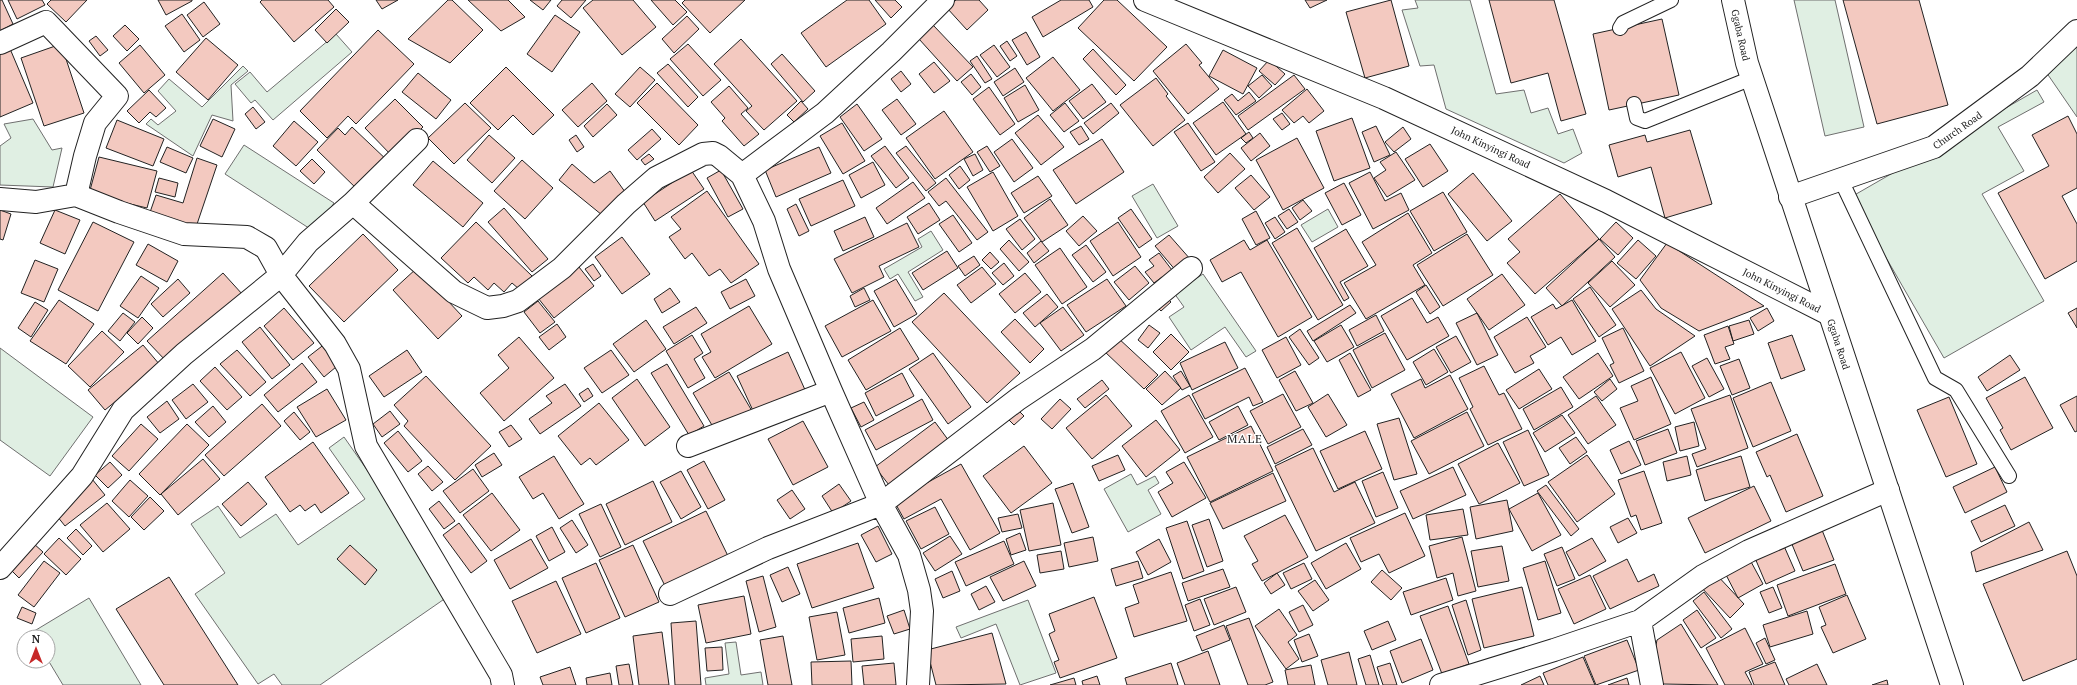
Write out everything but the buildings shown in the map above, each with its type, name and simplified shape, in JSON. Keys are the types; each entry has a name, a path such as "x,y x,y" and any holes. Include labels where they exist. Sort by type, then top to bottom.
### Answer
{"street":[{"path":"742,175 825,113 891,52 943,0"},
{"name":"John Kinyingi Road","path":"1145,0 1384,98 1606,201 1829,314"},
{"name":"Ggaba Road","path":"1733,0 1752,78 1790,197 1952,685"},
{"path":"0,44 46,22 117,96 95,123 85,156 76,195"},
{"name":"Church Road","path":"1790,197 1934,147 2030,76 2077,31"},
{"path":"0,568 82,476 123,410 184,354 281,275 308,242 353,203 417,140"},
{"path":"353,203 454,292 487,308 503,306 518,301 562,268 626,204 656,178 703,154 713,153 719,156 742,175 764,221 779,269 831,391 881,504 909,555 919,590 922,611 918,685"},
{"path":"0,199 36,202 76,195 119,212 184,234 247,237 266,248 281,275 336,344 349,369 366,446 501,675 503,685"},
{"path":"670,594 768,548 881,504 987,422 1093,349 1191,268"},
{"path":"688,446 831,391"},
{"path":"1441,685 1554,650 1640,621 1703,576 1749,551 1888,490"},
{"path":"1640,621 1652,685"}],"lane":[{"path":"1620,28 1622,23 1671,0"},
{"path":"1634,104 1637,118 1645,121 1752,78"},
{"path":"1841,180 1935,378 1956,390 2009,476"}],"green space":[{"path":"1415,0 1470,0 1496,94 1524,90 1531,113 1548,108 1558,134 1573,129 1582,153 1564,163 1446,109 1434,65 1420,66 1402,10 1418,8"},
{"path":"1794,0 1835,0 1864,127 1825,136"},
{"path":"336,34 352,52 273,120 255,100 251,103 235,84 250,72 267,92"},
{"path":"2077,47 2077,117 2044,69"},
{"path":"243,66 248,71 231,85 233,121 212,115 193,156 146,124 151,119 158,125 176,111 158,91 169,79 202,107"},
{"path":"2037,90 2044,102 1998,127 2024,171 1982,194 2044,301 1944,358 1851,197"},
{"path":"33,119 52,150 62,148 53,187 0,185 0,146 11,138 4,124"},
{"path":"244,145 334,203 315,232 225,174"},
{"path":"1153,184 1178,226 1157,238 1132,196"},
{"path":"1328,209 1338,227 1312,242 1301,225"},
{"path":"931,231 943,250 908,272 923,297 915,301 898,274 890,279 884,269 922,247 918,239"},
{"path":"1203,274 1256,351 1246,357 1225,327 1191,350 1169,317 1184,307 1174,293"},
{"path":"0,348 93,417 50,476 0,440"},
{"path":"344,437 453,593 320,685 282,685 274,674 258,684 195,594 225,573 191,524 218,506 240,538 276,514 298,545 365,499 329,448"},
{"path":"1131,474 1137,485 1155,476 1159,483 1148,490 1161,514 1128,532 1104,489"},
{"path":"89,598 141,685 63,685 53,669 56,669 56,629 38,629"},
{"path":"1028,600 1056,673 1020,685 996,624 961,638 956,627"},
{"path":"736,642 741,675 761,672 763,685 706,685 705,678 729,674 725,643"}],"district":[{"name":"MALE","path":"1245,439"}]}
